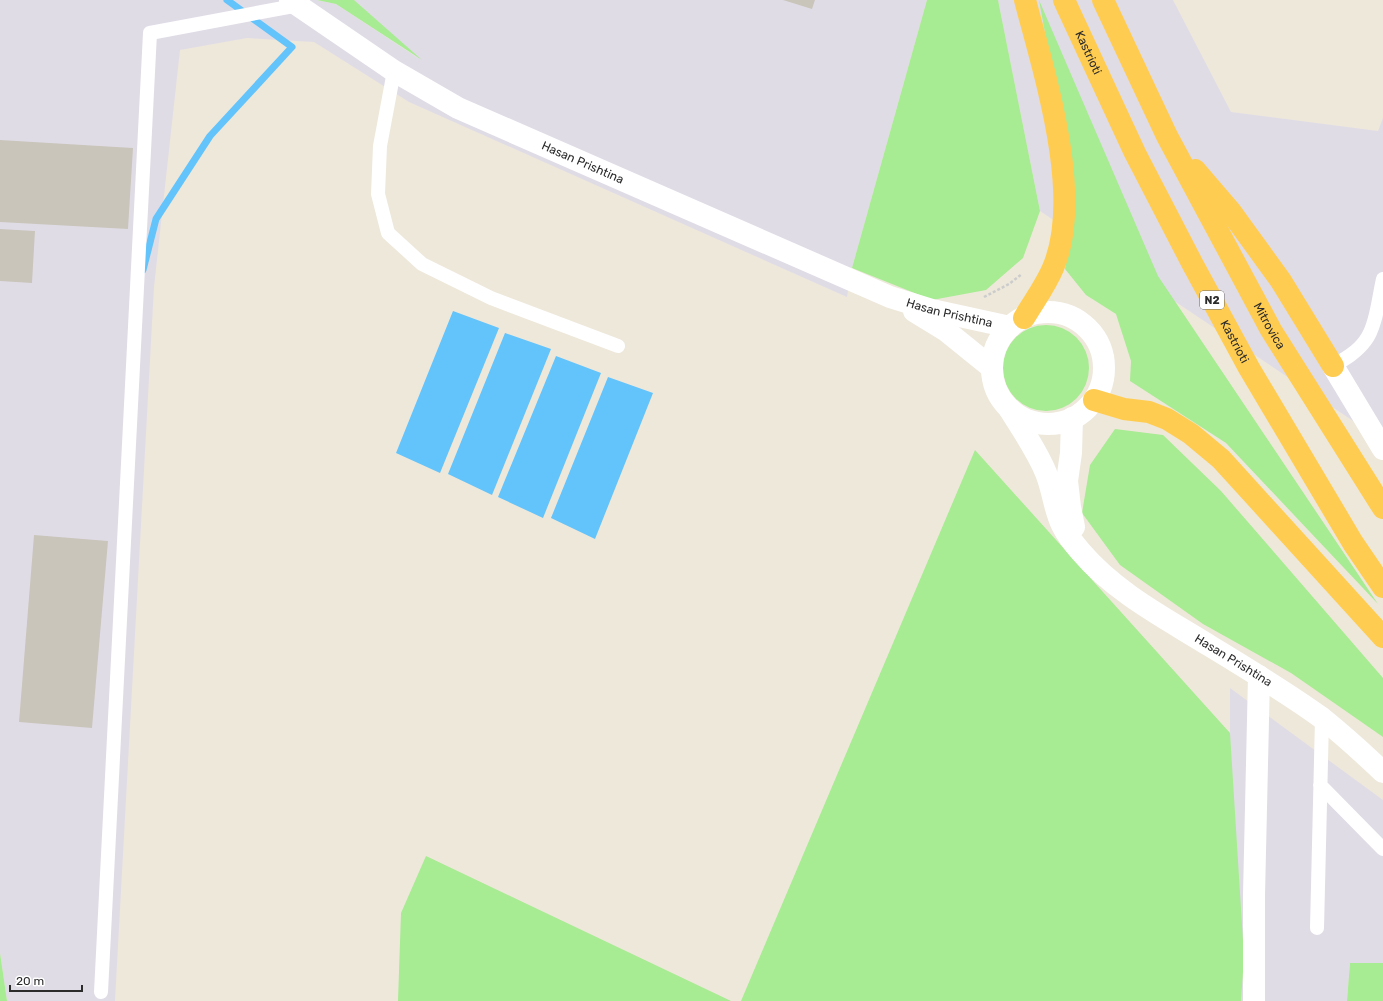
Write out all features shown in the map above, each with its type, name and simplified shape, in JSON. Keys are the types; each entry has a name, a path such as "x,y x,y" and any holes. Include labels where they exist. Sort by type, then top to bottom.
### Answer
{"highway":[{"path":"1017,322 1054,267 1063,234 1065,204 1057,132 1025,0"},
{"name":"Kastrioti","path":"1064,0 1135,153 1188,256 1234,340 1314,478 1353,543 1383,587"},
{"path":"1103,0 1167,136 1231,212 1281,281 1334,366"},
{"name":"Mitrovica","path":"1167,136 1271,330 1383,508"},
{"path":"1094,400 1124,409 1149,412 1167,419 1191,434 1221,459 1383,637"}],"main road":[{"name":"Hasan Prishtina","path":"294,3 394,71 458,108 890,297 932,310 1017,322"},
{"name":"Hasan Prishtina","path":"890,297 945,330 992,368"},
{"path":"1040,313 1056,313 1072,318 1085,327 1095,339 1102,354 1104,370 1101,386 1094,400 1084,411 1057,424 1040,424 1024,419 1010,410 1000,398 994,384 992,368 994,353 1000,339 1017,322 1040,313"},
{"path":"1334,366 1383,449"},
{"name":"Hasan Prishtina","path":"1010,410 1039,456 1047,475 1055,507 1062,525 1070,538 1097,570 1115,586 1130,596 1259,676 1322,719 1362,752 1383,772"},
{"name":"Hasan Prishtina","path":"1072,418 1071,452 1067,475 1067,489 1073,522 1082,553"},
{"path":"1254,1001 1254,895 1259,676"}],"lane":[{"path":"101,992 150,33 294,3"},
{"path":"394,71 380,146 378,194 388,233 422,264 429,268 491,298 618,346"},
{"path":"1334,366 1356,352 1371,332 1379,316 1383,279"},
{"path":"1317,928 1322,719"},
{"path":"1320,785 1383,849"}],"path":[{"path":"978,298 985,297 1009,284 1027,271"}],"shaded area":[{"path":"0,0 317,0 336,4 418,58 354,0 927,0 852,268 847,297 409,102 314,42 247,38 180,50 154,287 115,1001 7,1001 0,953"},
{"path":"998,0 1173,0 1231,112 1378,131 1383,118 1383,441 1040,211"},
{"path":"1230,688 1383,800 1383,963 1350,963 1347,1001 1241,1001 1244,957 1230,810"}],"green space":[{"path":"317,0 354,0 422,60 336,4"},
{"path":"927,0 998,0 1040,211 1023,258 986,290 932,300 852,268"},
{"path":"1039,0 1158,276 1378,604 1226,443 1130,381 1131,361 1116,314 1086,295 1065,269 1070,238 1067,152"},
{"path":"1046,325 1062,328 1070,332 1082,344 1086,352 1089,368 1086,384 1082,392 1070,404 1062,408 1046,411 1030,408 1022,404 1010,392 1006,384 1003,368 1006,352 1010,344 1022,332 1030,328"},
{"path":"1115,429 1163,435 1221,491 1383,678 1383,737 1291,673 1203,624 1120,565 1082,513 1090,465"},
{"path":"975,450 1230,733 1244,957 1241,1001 741,1001"},
{"path":"426,856 731,1001 398,1001 401,913"},
{"path":"0,953 7,1001 0,1001"},
{"path":"1350,963 1383,963 1383,1001 1347,1001"}],"water":[{"path":"453,311 499,328 440,473 396,453"},
{"path":"505,333 551,349 492,495 448,474"},
{"path":"556,356 601,373 543,518 498,497"},
{"path":"608,377 653,393 595,539 551,518"}],"building":[{"path":"783,0 815,0 812,9"},
{"path":"0,140 133,148 128,229 0,222"},
{"path":"0,229 35,231 32,283 0,281"},
{"path":"34,535 108,541 92,728 19,722"}],"waterway":[{"path":"143,270 156,219 210,136 292,47 227,0"}]}
